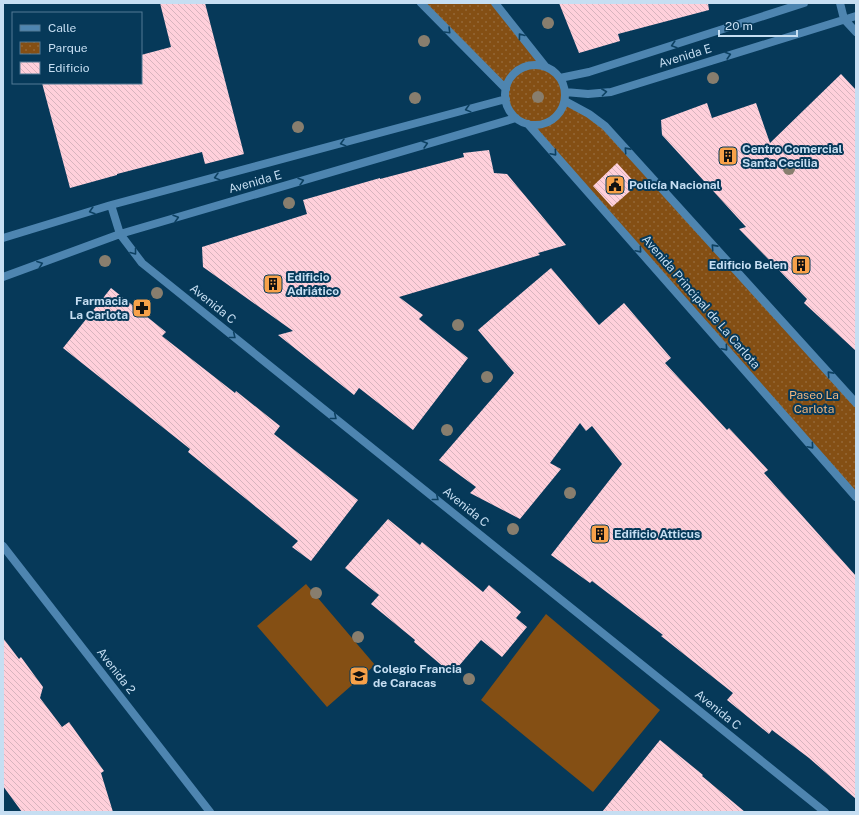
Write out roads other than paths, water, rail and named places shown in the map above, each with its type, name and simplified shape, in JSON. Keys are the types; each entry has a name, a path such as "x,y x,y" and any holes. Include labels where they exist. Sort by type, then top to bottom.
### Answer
{"street":[{"path":"421,3 506,89"},
{"path":"495,3 545,66 554,71 560,78 564,86 565,96 559,113 554,118 542,124 528,124 516,118 509,110 506,99 506,89 511,78 518,70 534,65 545,66"},
{"name":"Avenida E","path":"560,78 589,72 804,3"},
{"path":"840,3 844,19 856,32"},
{"name":"Avenida E","path":"565,96 611,92 856,16"},
{"path":"565,96 605,126 856,403"},
{"name":"Avenida E","path":"3,238 112,205 506,99"},
{"name":"Avenida E","path":"3,277 120,234 516,118"},
{"name":"Avenida Principal de La Carlota","path":"528,124 856,497"},
{"name":"Avenida C","path":"112,205 120,234 142,262 826,812"},
{"name":"Avenida 2","path":"3,546 210,812"}],"place":[{"name":"Centro Comercial Santa Cecilia","path":"728,156"},
{"name":"Policía Nacional","path":"615,185"},
{"name":"Edificio Belen","path":"801,265"},
{"name":"Edificio Adriático","path":"273,284"},
{"name":"Farmacia La Carlota","path":"142,308"},
{"name":"Edificio Atticus","path":"600,534"},
{"name":"Colegio Francia de Caracas","path":"359,676"}],"park label":[{"name":"Paseo La Carlota","path":"814,402"}]}
